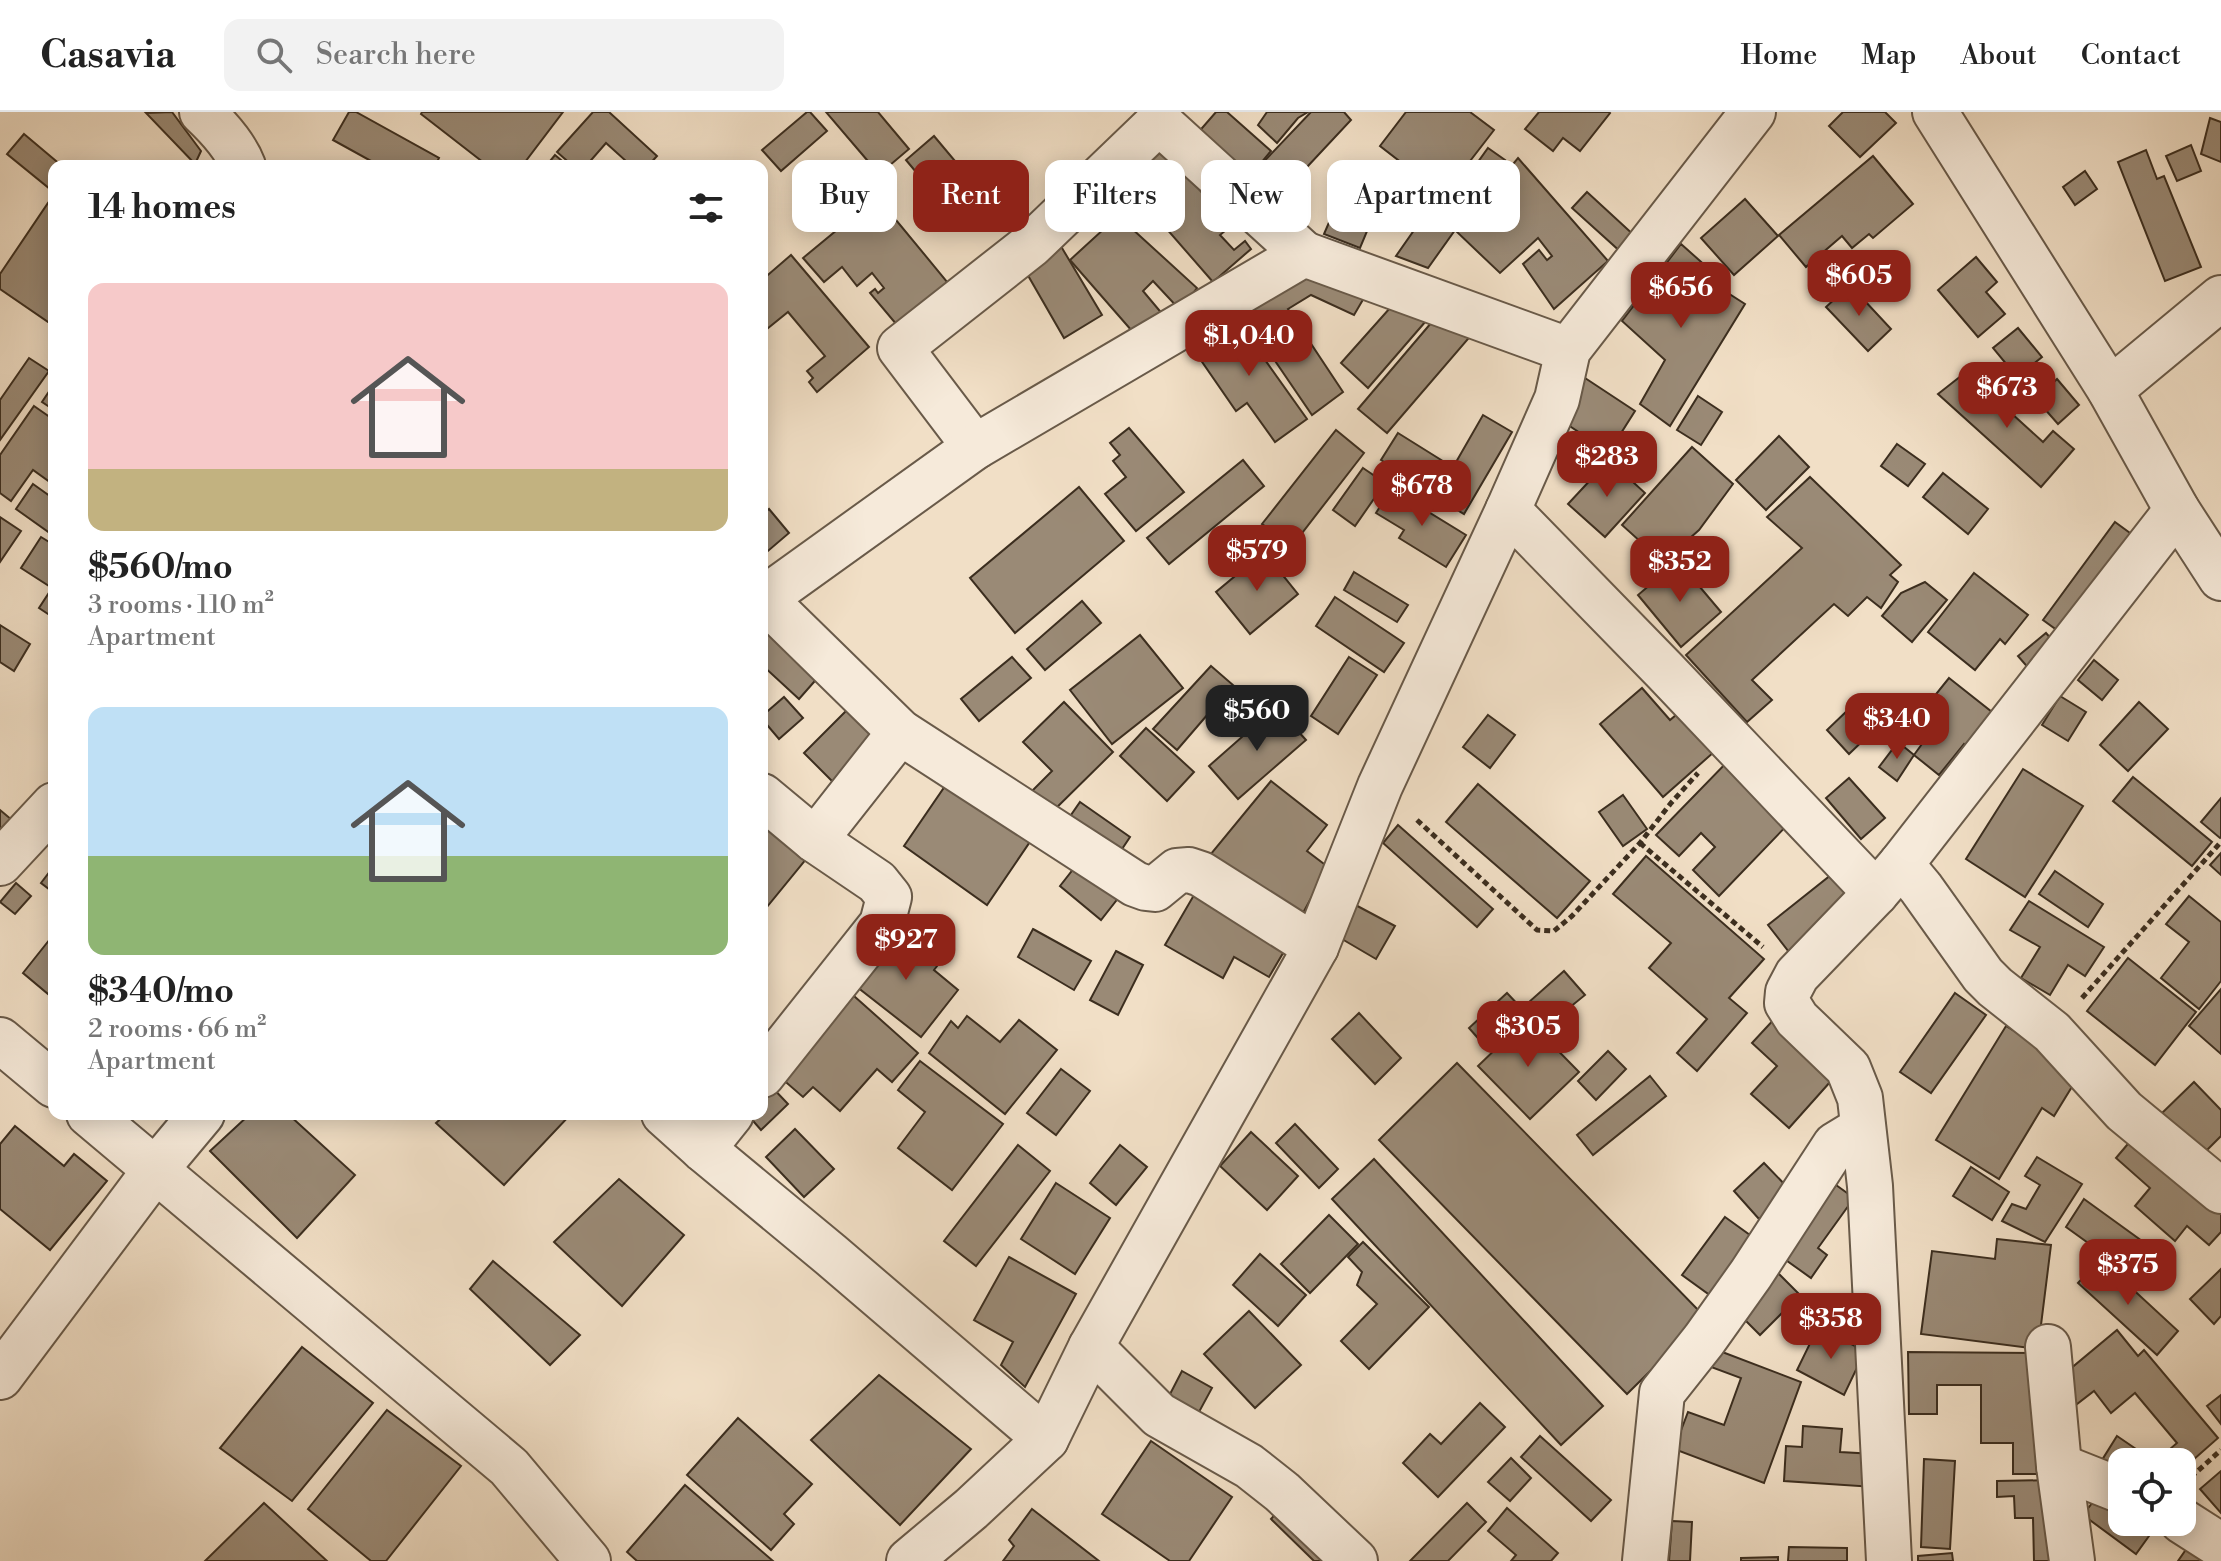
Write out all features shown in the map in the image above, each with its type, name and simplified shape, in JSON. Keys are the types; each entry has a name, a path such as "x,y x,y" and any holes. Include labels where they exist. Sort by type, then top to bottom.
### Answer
{"street":[{"path":"202,112 220,129 240,160"},
{"path":"909,1561 1046,1439 1091,1347 1316,947 1380,786 1557,399 1568,350 1753,112"},
{"path":"1935,112 2110,390 2177,510 2221,578"},
{"path":"975,447 900,348 1031,245 1159,122 1304,254 1568,350"},
{"path":"768,595 975,447 1304,254"},
{"path":"2110,390 2221,298"},
{"path":"1508,510 1729,739 1888,878 1921,888 1983,975 2052,1032 2124,1111 2221,1191"},
{"path":"1889,1561 1870,1186 1860,1098 1848,1068 1797,1019 1787,1003 1788,992 1797,975 1888,878 2177,510"},
{"path":"768,604 900,732 1135,884 1155,889 1177,871 1189,870 1201,874 1316,947"},
{"path":"815,840 900,732"},
{"path":"768,801 815,840 877,882 889,897 882,924 768,1067"},
{"path":"0,863 48,811"},
{"path":"0,1040 48,1080"},
{"path":"96,1120 509,1467 588,1561"},
{"path":"0,1377 156,1169 197,1120"},
{"path":"671,1120 1046,1439"},
{"path":"703,1149 726,1120"},
{"path":"1645,1561 1662,1393 1743,1285 1835,1145 1863,1128"},
{"path":"1091,1347 1159,1415 1249,1466 1282,1492 1355,1561"},
{"path":"2048,1347 2072,1561"},
{"path":"2059,1466 2108,1485"},
{"path":"2196,1530 2221,1546"}],"path":[{"path":"1380,786 1537,930 1554,931 1640,843 1671,803 1729,739"},
{"path":"2052,1032 2221,842"},
{"path":"1640,843 1797,975"},
{"path":"2196,1473 2221,1450"}],"building":[{"path":"172,112 201,151 197,160 191,160 146,113"},
{"path":"349,112 356,112 439,158 369,160 333,140"},
{"path":"563,112 527,160 480,160 421,114"},
{"path":"593,112 609,112 657,156 653,160 625,160 606,143 591,160 566,160 557,152"},
{"path":"807,112 827,131 781,171 762,150"},
{"path":"826,112 878,112 909,149 896,160 867,160"},
{"path":"1216,112 1227,112 1271,151 1264,160 1224,160 1196,135"},
{"path":"1267,112 1308,112 1298,118 1277,143 1258,125"},
{"path":"1311,112 1344,112 1351,120 1311,163 1311,160 1265,160"},
{"path":"1406,112 1470,112 1494,130 1471,160 1398,160 1380,146"},
{"path":"1539,112 1610,113 1580,151 1563,138 1553,151 1525,129"},
{"path":"1843,112 1885,112 1896,123 1860,157 1829,126"},
{"path":"2210,118 2221,122 2221,162 2201,154"},
{"path":"24,134 55,160 48,160 48,187 7,154"},
{"path":"934,136 954,160 913,160 913,168 906,160"},
{"path":"2191,145 2201,171 2177,181 2166,156"},
{"path":"1162,146 1174,160 1146,160"},
{"path":"1488,148 1505,160 1479,160"},
{"path":"2146,150 2157,179 2164,176 2201,267 2165,281 2118,162"},
{"path":"1873,156 1913,204 1873,238 1869,234 1852,248 1842,236 1806,267 1779,235"},
{"path":"1520,160 1608,261 1554,309 1523,264 1539,250 1547,260 1552,256 1538,238 1500,273 1457,232 1520,232"},
{"path":"2085,171 2097,189 2075,205 2063,187"},
{"path":"1185,173 1201,191 1201,232 1224,232 1220,235 1234,250 1245,241 1251,249 1213,282 1169,232 1185,232"},
{"path":"1587,192 1637,238 1622,253 1572,208"},
{"path":"1745,199 1778,236 1734,275 1701,238"},
{"path":"48,203 48,322 0,289 0,274"},
{"path":"897,221 948,283 897,325 870,293 875,289 878,293 884,288 872,273 857,286 842,267 824,282 803,258 835,232 897,232"},
{"path":"1327,227 1327,232 1367,232 1360,248 1324,234"},
{"path":"1101,232 1136,232 1197,288 1180,310 1153,281 1143,291 1164,316 1139,339 1070,260"},
{"path":"1413,232 1454,232 1428,268 1396,256"},
{"path":"1059,243 1102,315 1064,338 1022,265"},
{"path":"1681,244 1708,268 1693,286 1705,295 1712,283 1745,304 1670,426 1640,404 1665,360 1622,321"},
{"path":"791,255 869,347 817,392 809,382 813,378 807,371 825,356 788,312 768,328 768,275"},
{"path":"1976,257 1997,282 1986,292 2005,314 1978,337 1938,290"},
{"path":"1302,270 1368,291 1354,315 1311,295 1288,309 1343,392 1312,415 1239,308"},
{"path":"1850,285 1891,329 1868,351 1826,307"},
{"path":"1398,299 1432,314 1368,388 1341,363"},
{"path":"1231,312 1307,419 1275,442 1247,403 1236,411 1198,356 1213,346 1203,332"},
{"path":"1437,316 1474,332 1387,433 1358,409"},
{"path":"2018,328 2042,357 2017,377 1993,348"},
{"path":"29,358 48,370 0,440 0,400"},
{"path":"1966,372 2043,442 2053,431 2074,449 2041,487 1938,394"},
{"path":"1585,378 1635,411 1609,452 1559,419"},
{"path":"2057,379 2079,405 2058,424 2036,399"},
{"path":"1698,396 1722,412 1701,445 1677,430"},
{"path":"34,406 48,416 48,481 33,470 11,501 0,493 0,455"},
{"path":"1483,415 1512,432 1464,514 1436,497"},
{"path":"1129,428 1184,492 1136,531 1105,494 1126,477 1113,461 1120,455 1110,443"},
{"path":"1336,430 1364,453 1292,546 1262,524"},
{"path":"1398,433 1446,463 1430,490 1381,460"},
{"path":"1779,436 1809,467 1766,510 1736,480"},
{"path":"1897,444 1925,464 1908,486 1881,466"},
{"path":"1692,447 1733,484 1699,530 1663,562 1622,525"},
{"path":"1243,460 1264,486 1169,564 1147,538"},
{"path":"1609,460 1645,493 1605,537 1568,504"},
{"path":"1363,468 1385,483 1355,526 1333,510"},
{"path":"1943,473 1988,509 1968,534 1923,497"},
{"path":"1810,477 1901,565 1890,575 1898,582 1881,608 1867,597 1848,616 1834,604 1752,680 1772,700 1747,722 1686,655 1802,548 1767,517"},
{"path":"33,484 48,495 48,532 16,509"},
{"path":"1079,487 1124,541 1015,633 970,578"},
{"path":"1391,489 1466,535 1446,567 1399,538 1404,530 1376,513"},
{"path":"768,510 789,533 768,551"},
{"path":"0,517 21,531 0,562"},
{"path":"2115,522 2145,544 2072,641 2043,620"},
{"path":"41,537 48,541 48,585 21,568"},
{"path":"1264,552 1298,594 1250,634 1216,592"},
{"path":"1678,561 1721,612 1681,647 1638,595"},
{"path":"1354,572 1408,605 1397,622 1344,590"},
{"path":"1974,573 2028,615 2005,644 2000,639 1975,670 1928,632"},
{"path":"1925,582 1947,600 1912,642 1882,616 1901,593"},
{"path":"48,594 48,614 39,608"},
{"path":"1335,597 1404,643 1384,672 1316,626"},
{"path":"1082,601 1101,623 1045,670 1027,649"},
{"path":"0,625 30,644 14,671 0,662"},
{"path":"768,627 821,674 799,699 768,671"},
{"path":"2046,633 2065,655 2037,678 2018,656"},
{"path":"1140,635 1183,688 1112,744 1070,690"},
{"path":"1012,657 1031,678 979,721 961,699"},
{"path":"1349,657 1377,675 1338,734 1311,716"},
{"path":"2094,660 2118,680 2102,700 2078,680"},
{"path":"1211,666 1233,685 1177,750 1153,729"},
{"path":"1949,678 1997,716 1970,750 1964,744 1939,775 1914,755 1935,726 1920,714"},
{"path":"1642,688 1670,720 1689,704 1723,744 1663,797 1600,724"},
{"path":"2060,696 2086,712 2068,741 2042,725"},
{"path":"784,697 803,718 779,739 768,726 768,711"},
{"path":"1064,702 1113,752 1044,820 1024,799 1052,771 1023,742"},
{"path":"2139,702 2168,729 2128,771 2100,745"},
{"path":"852,705 890,743 842,791 804,753"},
{"path":"1276,707 1306,740 1238,799 1209,766"},
{"path":"1850,708 1872,732 1849,754 1827,730"},
{"path":"1488,715 1515,735 1490,768 1463,747"},
{"path":"1146,728 1194,772 1167,801 1120,756"},
{"path":"1898,742 1914,755 1897,781 1879,767"},
{"path":"1732,757 1795,817 1719,896 1693,870 1715,847 1701,833 1679,856 1656,835"},
{"path":"2023,769 2083,806 2025,897 1966,859"},
{"path":"954,773 1038,830 987,905 904,846"},
{"path":"2133,777 2212,842 2192,866 2113,801"},
{"path":"1849,778 1885,818 1861,839 1826,798"},
{"path":"1271,781 1327,825 1307,851 1328,867 1297,924 1210,855"},
{"path":"1478,784 1590,881 1557,918 1446,822"},
{"path":"1623,795 1647,829 1623,846 1599,812"},
{"path":"2221,798 2221,837 2220,838 2201,822"},
{"path":"1080,802 1130,837 1112,864 1062,828"},
{"path":"0,810 12,820 0,834"},
{"path":"771,818 812,852 768,906 768,821"},
{"path":"1398,825 1493,909 1477,927 1383,843"},
{"path":"2221,853 2221,875 2210,865"},
{"path":"1646,856 1764,959 1729,998 1747,1013 1697,1071 1677,1053 1707,1019 1649,968 1671,943 1613,894"},
{"path":"1082,858 1123,892 1101,920 1060,886"},
{"path":"1841,867 1862,893 1789,952 1768,925"},
{"path":"2055,871 2103,904 2088,927 2039,894"},
{"path":"48,874 48,888 41,883"},
{"path":"16,883 31,896 15,914 0,902"},
{"path":"1194,895 1286,948 1269,977 1234,957 1223,978 1165,945"},
{"path":"2189,896 2221,922 2221,981 2199,1009 2161,978 2189,942 2166,924"},
{"path":"1348,901 1395,926 1376,959 1330,932"},
{"path":"2029,901 2104,947 2085,976 2068,965 2050,995 2021,978 2040,947 2010,930"},
{"path":"897,925 941,961 934,970 958,990 921,1037 852,983"},
{"path":"1033,929 1091,961 1074,990 1018,957"},
{"path":"48,942 48,994 23,973"},
{"path":"1116,951 1143,965 1118,1015 1090,1000"},
{"path":"2128,958 2196,1012 2155,1065 2087,1011"},
{"path":"1564,971 1585,995 1548,1025 1529,1002"},
{"path":"845,988 918,1053 892,1082 877,1069 840,1111 813,1087 803,1097 773,1071"},
{"path":"2221,989 2221,1054 2189,1026"},
{"path":"1507,993 1523,1010 1484,1045 1469,1028"},
{"path":"1955,993 1986,1015 1931,1093 1900,1072"},
{"path":"1359,1013 1401,1058 1375,1084 1332,1039"},
{"path":"967,1016 1000,1042 1019,1020 1057,1050 1005,1114 929,1053 951,1021 958,1028"},
{"path":"1777,1016 1839,1072 1789,1128 1751,1094 1777,1066 1752,1043"},
{"path":"1527,1019 1579,1072 1530,1119 1478,1066"},
{"path":"2006,1026 2081,1072 2054,1116 2042,1108 1999,1179 1936,1140"},
{"path":"1608,1051 1626,1069 1596,1100 1578,1081"},
{"path":"920,1061 1003,1124 952,1190 898,1148 925,1112 898,1090"},
{"path":"1457,1063 1705,1317 1627,1394 1379,1140"},
{"path":"1061,1069 1090,1091 1056,1135 1027,1113"},
{"path":"1650,1076 1666,1096 1593,1155 1577,1135"},
{"path":"2194,1082 2221,1110 2221,1136 2202,1155 2161,1114"},
{"path":"768,1083 788,1104 761,1130 752,1120 768,1120"},
{"path":"244,1120 295,1120 355,1175 297,1238 210,1151"},
{"path":"439,1120 565,1120 504,1185 436,1123"},
{"path":"1295,1124 1338,1169 1319,1188 1276,1143"},
{"path":"15,1126 64,1166 74,1154 107,1181 50,1250 0,1209 0,1144"},
{"path":"795,1129 834,1169 804,1197 766,1157"},
{"path":"1251,1132 1298,1176 1267,1210 1220,1166"},
{"path":"2138,1132 2221,1203 2221,1232 2209,1245 2187,1226 2175,1241 2135,1206 2150,1188 2116,1158"},
{"path":"1018,1145 1050,1171 976,1266 944,1241"},
{"path":"1120,1145 1147,1167 1116,1205 1090,1183"},
{"path":"2037,1157 2082,1184 2045,1242 2002,1221 2012,1204 2026,1209 2040,1185 2025,1176"},
{"path":"1374,1159 1603,1406 1561,1445 1332,1199"},
{"path":"1764,1163 1790,1190 1759,1219 1734,1191"},
{"path":"1971,1167 2009,1192 1992,1220 1953,1196"},
{"path":"619,1179 684,1235 622,1306 554,1242"},
{"path":"1056,1183 1110,1218 1075,1274 1021,1239"},
{"path":"1836,1185 1854,1198 1818,1248 1827,1255 1811,1278 1783,1258"},
{"path":"2084,1199 2142,1241 2123,1268 2066,1227"},
{"path":"1329,1215 1358,1244 1310,1293 1281,1264"},
{"path":"1725,1217 1761,1243 1718,1301 1682,1275"},
{"path":"1997,1239 2051,1245 2038,1349 1921,1334 1932,1251 1995,1259"},
{"path":"1363,1242 1429,1307 1369,1369 1341,1341 1377,1304 1357,1285 1362,1272 1348,1257"},
{"path":"1260,1254 1306,1295 1278,1326 1233,1285"},
{"path":"1009,1257 1076,1294 1025,1387 1001,1365 1013,1342 974,1320"},
{"path":"2100,1259 2178,1331 2157,1355 2078,1283"},
{"path":"493,1261 580,1335 550,1365 470,1289"},
{"path":"2221,1269 2221,1316 2214,1324 2190,1299"},
{"path":"1777,1272 1800,1295 1760,1335 1737,1312"},
{"path":"1249,1311 1301,1365 1255,1408 1204,1354"},
{"path":"1818,1327 1865,1351 1844,1395 1797,1370"},
{"path":"2117,1330 2138,1356 2144,1350 2218,1438 2196,1457 2196,1448 2171,1448 2177,1443 2135,1393 2111,1413 2094,1391 2077,1404 2057,1380"},
{"path":"302,1347 373,1403 292,1501 220,1448"},
{"path":"1717,1350 1801,1382 1764,1483 1674,1449 1688,1412 1724,1425 1741,1378 1711,1367"},
{"path":"1908,1352 2044,1353 2044,1474 2013,1474 2013,1443 1981,1443 1981,1385 1937,1385 1937,1414 1909,1414"},
{"path":"1182,1371 1212,1388 1199,1412 1169,1396"},
{"path":"879,1375 971,1449 900,1525 811,1440"},
{"path":"2221,1395 2221,1424 2207,1406"},
{"path":"1480,1403 1505,1427 1438,1497 1403,1463 1430,1434 1441,1444"},
{"path":"387,1410 461,1466 386,1561 371,1561 308,1509"},
{"path":"738,1418 812,1484 784,1514 794,1524 771,1550 687,1475"},
{"path":"1803,1426 1842,1429 1840,1452 1875,1454 1874,1487 1784,1481 1786,1446 1802,1447"},
{"path":"1540,1436 1611,1500 1591,1521 1521,1457"},
{"path":"2117,1436 2135,1448 2110,1448"},
{"path":"1151,1441 1232,1497 1189,1561 1170,1561 1102,1514"},
{"path":"2108,1450 2108,1464 2102,1460"},
{"path":"1511,1458 1531,1478 1510,1501 1488,1482"},
{"path":"1924,1459 1955,1461 1950,1549 1921,1547"},
{"path":"2221,1471 2221,1513 2200,1489"},
{"path":"2054,1480 2056,1561 2034,1561 2033,1518 2015,1518 2014,1496 1997,1497 1997,1481"},
{"path":"685,1485 773,1561 637,1561 627,1552"},
{"path":"2102,1490 2108,1494 2108,1533 2083,1515"},
{"path":"264,1503 327,1561 205,1561"},
{"path":"1467,1503 1486,1522 1448,1561 1410,1561"},
{"path":"1282,1506 1334,1561 1314,1561 1271,1519"},
{"path":"1507,1508 1558,1553 1551,1561 1511,1561 1516,1555 1488,1531"},
{"path":"1032,1509 1099,1561 1003,1561 1014,1546 1009,1540"},
{"path":"1672,1521 1692,1522 1690,1561 1669,1561"},
{"path":"2196,1535 2221,1561 2178,1561"},
{"path":"2112,1536 2149,1536 2136,1554"},
{"path":"1789,1547 1847,1548 1847,1561 1788,1561"},
{"path":"1952,1553 1953,1561 1918,1561 1918,1556"},
{"path":"1778,1557 1778,1561 1741,1561 1741,1558"}]}
